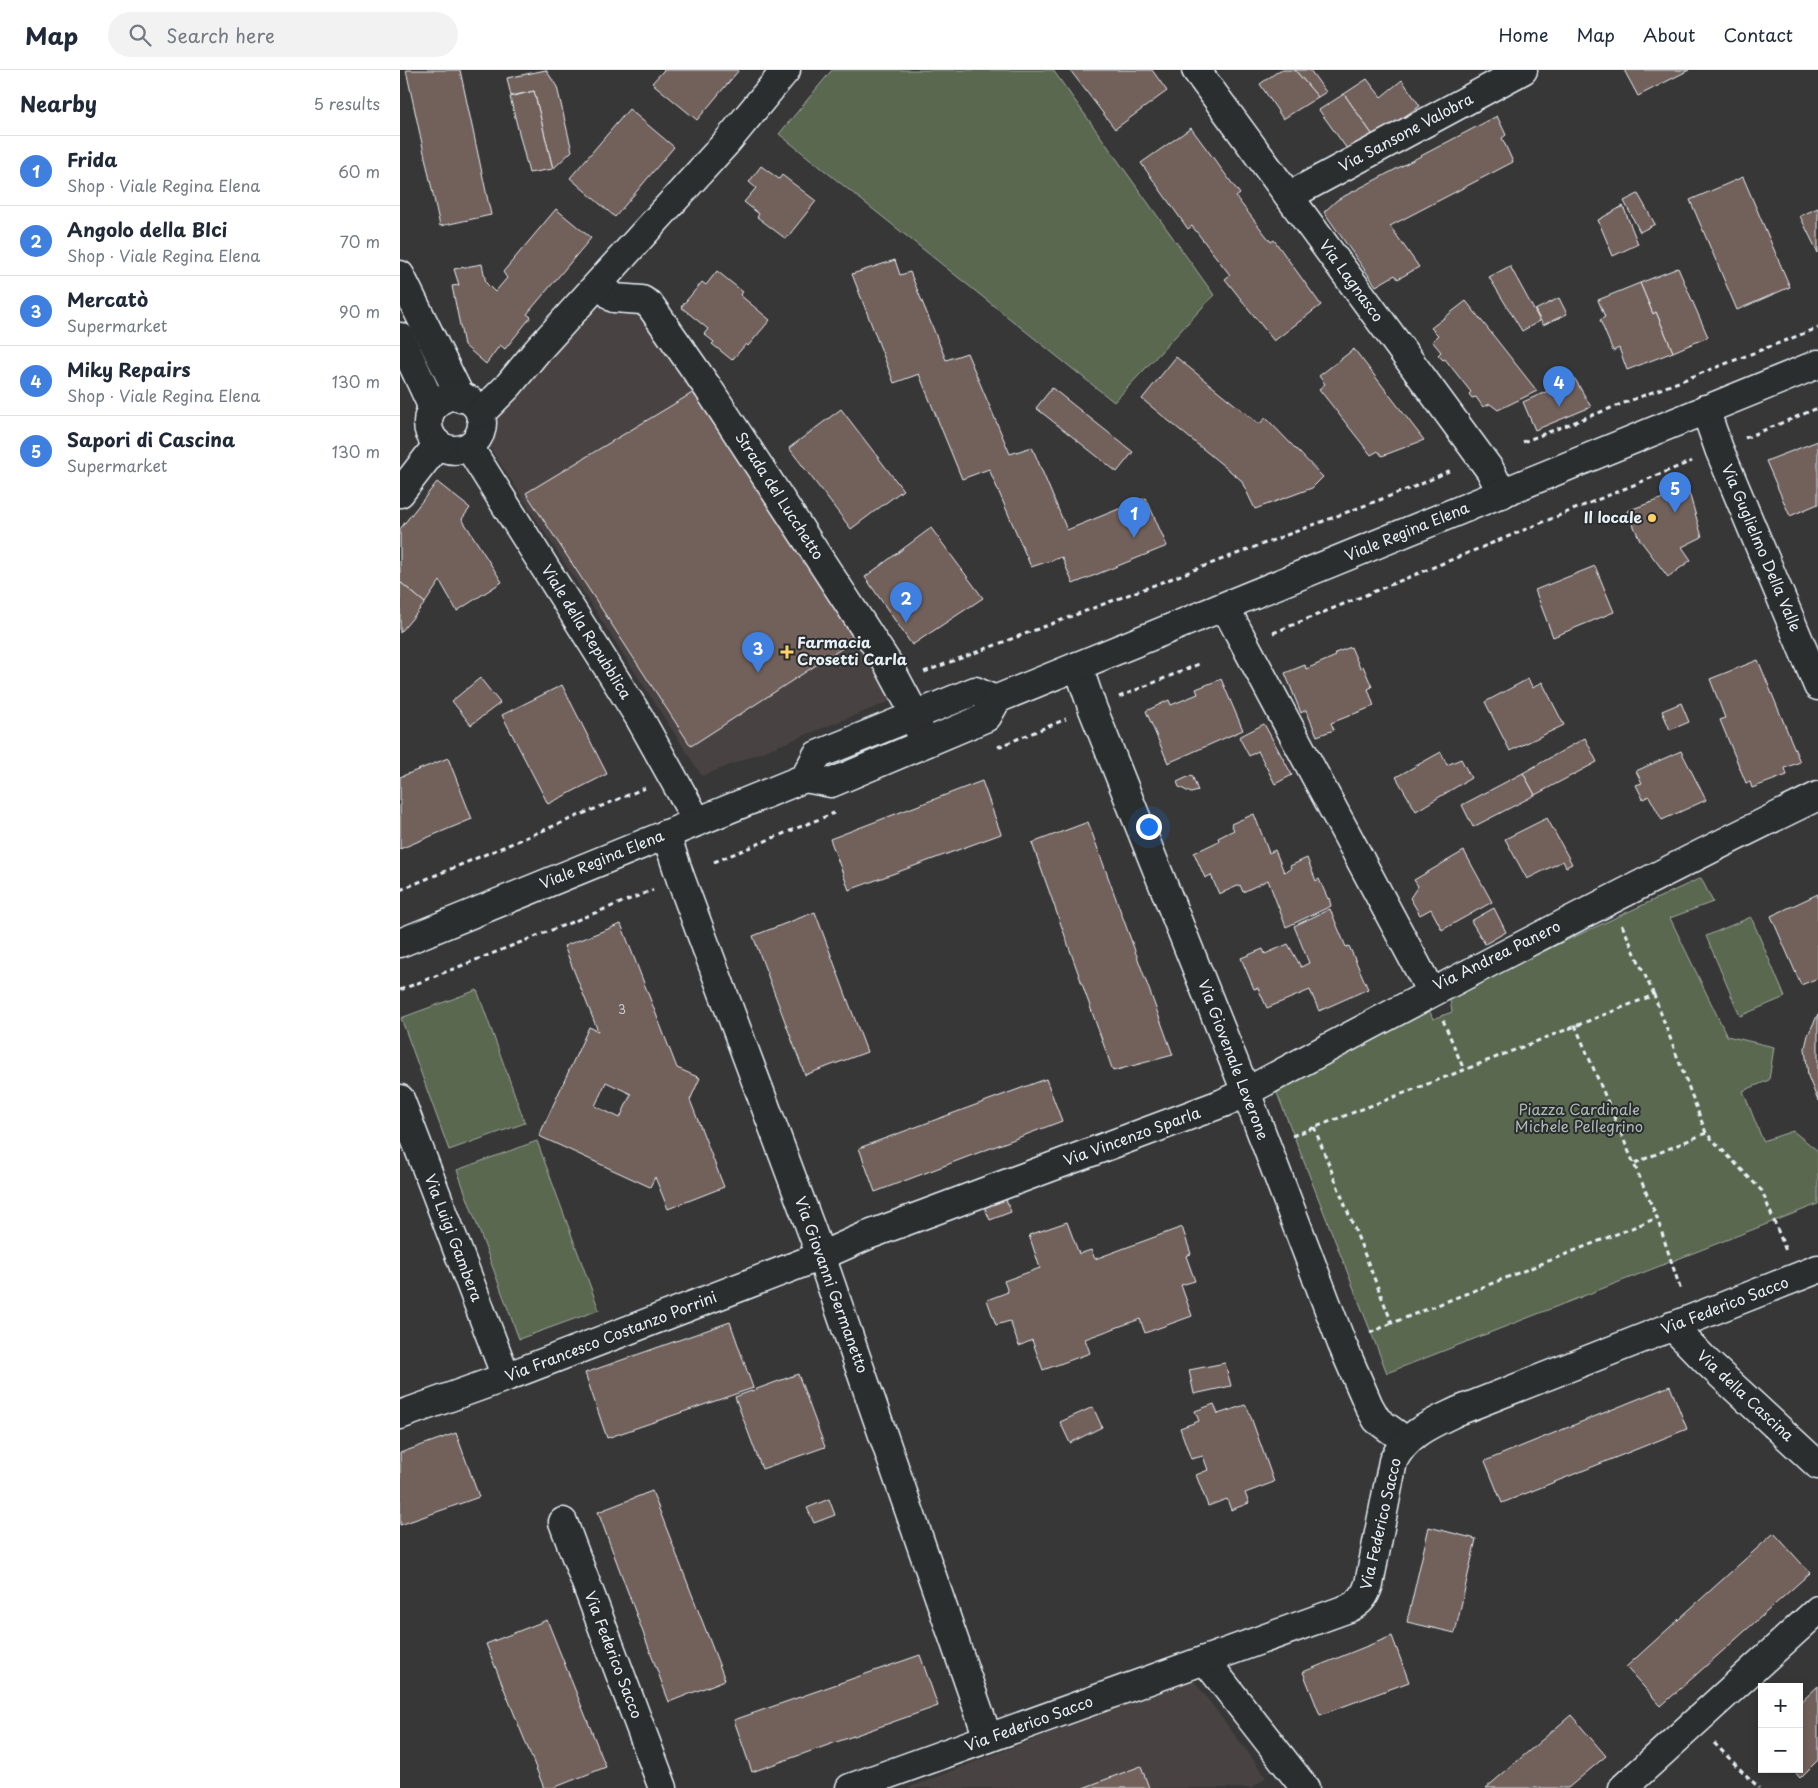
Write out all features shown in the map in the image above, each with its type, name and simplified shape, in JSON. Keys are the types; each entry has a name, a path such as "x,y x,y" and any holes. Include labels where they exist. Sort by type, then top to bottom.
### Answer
{"street":[{"path":"400,275 471,406 482,423 476,440 461,450 453,450 438,444 429,431 428,423 433,408 446,398 471,406 508,386 537,351 726,144 786,70"},
{"name":"Via Lagnasco","path":"1196,70 1490,470 1502,494"},
{"name":"Via Sansone Valobra","path":"1290,196 1523,70"},
{"name":"Strada del Lucchetto","path":"600,284 614,298 642,300 650,305 708,388 898,681 924,744"},
{"path":"400,337 433,408"},
{"name":"Viale Regina Elena","path":"995,700 1818,364"},
{"name":"Via Guglielmo Della Valle","path":"1705,409 1818,686"},
{"path":"400,493 438,444"},
{"name":"Viale della Repubblica","path":"469,446 639,717 697,821"},
{"name":"Via Andrea Panero","path":"1225,607 1431,992 1610,898 1818,796"},
{"name":"Via Giovenale Leverone","path":"1078,666 1092,708 1246,1092 1342,1344 1377,1420 1406,1441"},
{"path":"975,691 995,700 987,717 830,783 804,778 817,755 975,691"},
{"name":"Viale Regina Elena","path":"400,943 804,778"},
{"name":"Via Giovanni Germanetto","path":"666,834 821,1256 988,1738"},
{"name":"Via Vincenzo Sparla","path":"821,1256 866,1236 1214,1106 1246,1092 1431,992"},
{"name":"Via Luigi Gambera","path":"400,1099 506,1377"},
{"name":"Via Francesco Costanzo Porrini","path":"400,1416 821,1256"},
{"name":"Via Federico Sacco","path":"850,1788 1349,1608 1360,1602 1366,1594 1393,1461 1398,1450 1406,1441 1424,1428 1458,1411 1807,1273"},
{"name":"Via della Cascina","path":"1681,1322 1707,1362 1818,1465"},
{"name":"Via Federico Sacco","path":"563,1522 663,1788"},
{"path":"1623,1788 1818,1610"},
{"path":"1205,1660 1305,1788"}],"path":[{"path":"1523,442 1818,328"},
{"path":"1744,439 1818,408"},
{"path":"1268,636 1693,460"},
{"path":"898,681 1419,485 1455,468"},
{"path":"1113,699 1199,664"},
{"path":"400,890 646,787"},
{"path":"400,990 653,890"},
{"path":"1610,898 1654,995 1706,1134 1762,1191 1807,1273"},
{"path":"1431,992 1464,1070"},
{"path":"1266,1146 1654,995"},
{"path":"1575,1025 1657,1218 1681,1322"},
{"path":"1314,1127 1392,1323 1657,1218"},
{"path":"1635,1164 1706,1134"},
{"path":"1694,1723 1759,1788"}],"shaded area":[{"path":"604,300 641,311 901,697 702,776 480,432"},
{"path":"1192,1678 1266,1777 1252,1788 908,1788"}],"green space":[{"path":"832,70 1053,70 1214,295 1114,402 779,134"},
{"name":"Piazza Cardinale Michele Pellegrino","path":"1701,878 1713,902 1670,918 1727,1036 1774,1047 1769,1080 1743,1091 1763,1141 1793,1131 1818,1151 1818,1204 1387,1373 1275,1088 1427,1005 1433,1019 1452,1012 1449,995"},
{"path":"1751,917 1785,997 1740,1016 1706,936"},
{"path":"477,990 525,1123 449,1150 401,1018"},
{"path":"537,1141 599,1310 519,1339 457,1170"}],"building":[{"path":"406,70 460,70 491,215 440,226"},
{"path":"546,70 557,87 572,151 553,169 534,91 511,96 507,78"},
{"path":"664,70 739,70 697,120 652,83"},
{"path":"1070,70 1152,70 1167,91 1115,129"},
{"path":"1280,70 1295,70 1318,97 1283,119 1260,84"},
{"path":"1295,70 1310,70 1326,92 1318,97"},
{"path":"1624,70 1689,70 1638,96"},
{"path":"1367,79 1381,97 1402,80 1420,106 1374,137 1344,94"},
{"path":"534,91 553,169 529,173 510,97"},
{"path":"1344,94 1374,137 1350,153 1319,110"},
{"path":"629,109 674,147 615,217 570,178"},
{"path":"1497,116 1506,135 1502,138 1513,162 1390,226 1419,267 1398,279 1395,275 1376,286 1324,212 1337,200"},
{"path":"1191,128 1240,194 1236,197 1271,242 1274,240 1321,305 1274,341 1225,279 1230,275 1192,226 1188,229 1141,163"},
{"path":"761,166 779,179 782,175 816,201 786,239 757,217 759,214 744,202 756,188 749,182"},
{"path":"1743,177 1790,287 1737,310 1690,200"},
{"path":"1638,194 1655,224 1640,232 1624,201"},
{"path":"1623,206 1638,244 1613,256 1598,220"},
{"path":"1818,208 1818,253 1800,216"},
{"path":"556,209 591,238 527,314 531,317 505,349 500,345 486,364 464,345 452,286 459,285 454,269 482,264 486,283 495,292 507,278 503,272"},
{"path":"895,260 900,275 910,272 946,360 967,353 1010,454 1032,447 1067,530 1146,498 1167,546 1073,584 1062,557 1031,567 989,469 962,479 919,374 894,383 852,274"},
{"path":"1510,266 1540,321 1522,331 1489,277"},
{"path":"1678,268 1708,337 1673,352 1656,312 1653,314 1640,283"},
{"path":"717,271 743,292 740,295 770,320 748,346 746,344 732,360 712,344 714,342 704,334 708,329 681,307 702,282 706,285"},
{"path":"1640,283 1653,314 1656,312 1673,352 1627,370 1619,348 1613,351 1600,320 1605,317 1598,300"},
{"path":"1559,298 1567,314 1543,325 1535,310"},
{"path":"1466,301 1537,391 1498,410 1490,404 1483,407 1476,397 1472,398 1469,394 1471,392 1445,359 1443,360 1438,355 1441,352 1432,341 1438,335 1431,328"},
{"path":"1354,349 1424,440 1382,456 1378,451 1371,455 1319,389 1325,384 1319,376"},
{"path":"1176,357 1259,424 1266,418 1323,477 1312,488 1255,509 1241,480 1142,399"},
{"path":"1575,379 1591,407 1535,430 1523,402"},
{"path":"1052,388 1133,452 1117,472 1036,408"},
{"path":"694,392 855,640 691,746 526,493"},
{"path":"841,409 903,490 851,529 789,448"},
{"path":"1818,441 1818,504 1790,516 1766,461"},
{"path":"437,482 470,508 462,519 502,582 457,611 440,581 425,603 400,582 400,529"},
{"path":"1688,489 1702,537 1682,547 1691,560 1668,577 1640,540 1627,511"},
{"path":"931,528 983,598 912,645 865,577"},
{"path":"1595,566 1614,612 1553,637 1535,590"},
{"path":"400,582 425,603 400,633"},
{"path":"1351,647 1360,668 1363,666 1372,687 1368,689 1374,706 1331,723 1334,730 1317,736 1306,710 1301,713 1285,673 1305,665 1306,669 1336,656 1335,653"},
{"path":"1758,660 1800,762 1785,768 1787,775 1752,788 1750,782 1746,783 1720,720 1725,718 1710,679"},
{"path":"480,678 500,703 471,725 452,701"},
{"path":"1221,679 1243,730 1168,763 1146,711 1169,700 1171,705 1198,694 1196,689"},
{"path":"1528,679 1533,688 1542,682 1564,725 1510,751 1485,702"},
{"path":"562,685 607,774 548,804 502,715"},
{"path":"1681,703 1689,722 1670,730 1662,711"},
{"path":"1264,724 1292,775 1275,784 1258,751 1249,756 1239,737"},
{"path":"1585,738 1597,762 1535,795 1523,773"},
{"path":"1681,751 1706,800 1662,820 1649,796 1643,799 1636,785 1642,783 1636,771"},
{"path":"1441,752 1447,765 1461,759 1471,778 1416,811 1396,777"},
{"path":"448,758 472,819 400,849 400,777"},
{"path":"1523,773 1535,795 1473,827 1462,805"},
{"path":"1192,775 1198,791 1191,793 1179,787 1177,782"},
{"path":"982,781 1001,834 849,890 830,839"},
{"path":"1254,814 1269,853 1275,850 1284,872 1291,869 1290,866 1307,858 1316,881 1319,879 1331,906 1286,927 1268,880 1243,892 1240,885 1219,894 1211,875 1205,878 1194,853 1219,841 1218,838 1234,830 1231,824"},
{"path":"1547,818 1572,864 1566,867 1563,861 1527,879 1505,839"},
{"path":"1088,822 1173,1055 1113,1071 1032,843"},
{"path":"1464,851 1492,902 1442,930 1431,909 1420,915 1410,898 1418,886 1414,880"},
{"path":"1818,894 1818,978 1801,985 1771,916"},
{"path":"1494,908 1506,932 1485,944 1471,921"},
{"path":"1330,909 1346,947 1349,946 1368,989 1319,1011 1310,990 1267,1008 1258,988 1254,989 1241,958 1263,949 1265,954 1288,944 1301,967 1309,963 1294,926"},
{"path":"815,912 867,1052 805,1075 753,936"},
{"path":"621,924 677,1068 700,1078 690,1100 724,1187 668,1209 655,1177 650,1187 539,1136 589,1027 598,1031 564,946","holes":["606,1082 631,1094 620,1118 595,1106"]},
{"path":"1818,1014 1818,1101 1808,1076 1805,1048 1808,1035"},
{"path":"1046,1079 1062,1121 875,1192 859,1148"},
{"path":"1005,1197 1011,1212 990,1220 984,1206"},
{"path":"1067,1222 1079,1254 1091,1250 1095,1259 1182,1227 1191,1254 1186,1256 1195,1281 1181,1285 1192,1316 1145,1333 1140,1319 1085,1339 1090,1353 1043,1370 1032,1340 1019,1346 1010,1321 996,1325 987,1300 1008,1292 1004,1281 1040,1268 1029,1235"},
{"path":"730,1322 753,1388 607,1438 585,1373"},
{"path":"1225,1363 1231,1386 1194,1394 1189,1370"},
{"path":"798,1374 825,1447 762,1469 735,1397"},
{"path":"1670,1386 1687,1429 1502,1503 1485,1461"},
{"path":"1214,1404 1218,1414 1245,1405 1274,1482 1245,1493 1249,1503 1231,1510 1227,1499 1208,1506 1196,1475 1208,1470 1203,1456 1191,1459 1180,1428 1199,1421 1195,1411"},
{"path":"1093,1407 1102,1427 1070,1443 1060,1422"},
{"path":"456,1433 479,1497 400,1525 400,1453"},
{"path":"652,1491 725,1680 669,1702 598,1512"},
{"path":"829,1499 835,1515 814,1523 807,1508"},
{"path":"1429,1527 1476,1539 1455,1633 1407,1622"},
{"path":"1774,1533 1810,1573 1661,1706 1626,1667"},
{"path":"547,1620 606,1767 553,1788 544,1788 486,1644"},
{"path":"1392,1636 1409,1682 1320,1715 1303,1672"},
{"path":"920,1655 938,1706 752,1772 734,1720"},
{"path":"1818,1686 1818,1760 1800,1778 1796,1773 1803,1773 1803,1700"},
{"path":"1571,1715 1606,1756 1568,1788 1486,1788"},
{"path":"1141,1766 1149,1788 1083,1788"}],"place":[{"name":"Miky Repairs","path":"1559,407"},
{"name":"Sapori di Cascina","path":"1675,513"},
{"name":"Il locale","path":"1652,518"},
{"name":"Frida","path":"1134,538"},
{"name":"Angolo della BIci","path":"906,623"},
{"name":"Farmacia Crosetti Carla","path":"787,652"},
{"name":"Mercatò","path":"758,673"}]}
